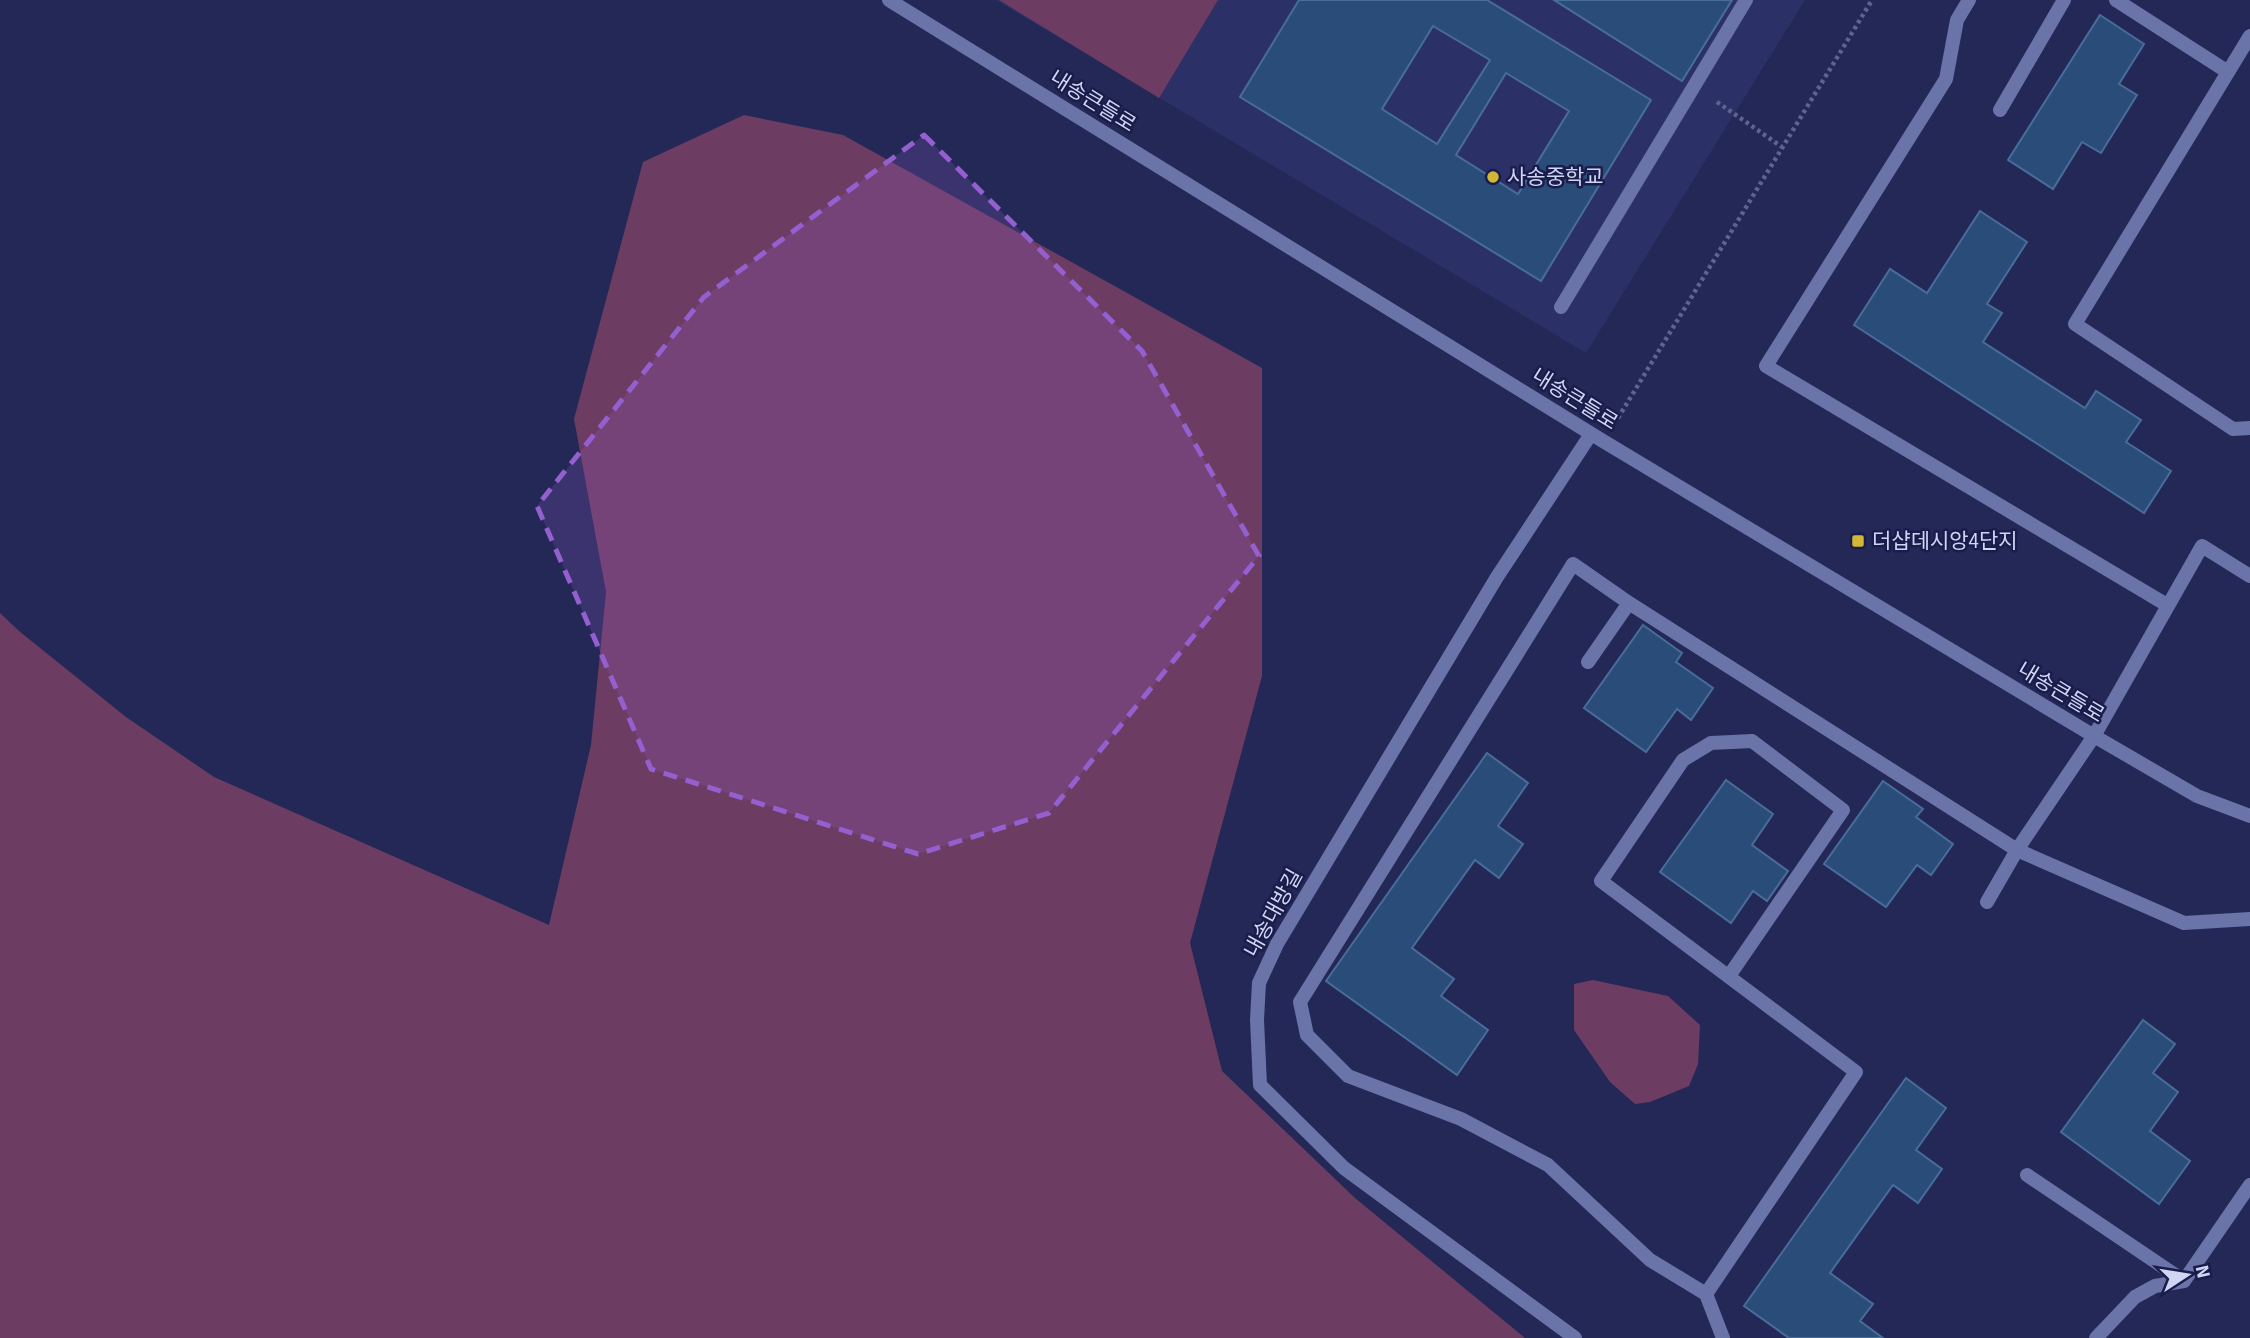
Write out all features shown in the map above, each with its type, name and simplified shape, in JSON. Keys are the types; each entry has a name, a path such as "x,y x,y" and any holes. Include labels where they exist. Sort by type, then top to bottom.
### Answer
{"street":[{"name":"내송큰들로","path":"888,0 1597,437 2094,736 2197,796 2250,816"},
{"path":"1561,307 1746,0"},
{"path":"1969,0 1956,20 1946,79 1766,366 2168,605"},
{"path":"2000,110 2064,0"},
{"path":"2116,0 2228,72"},
{"path":"2250,36 2075,324 2233,429 2250,428"},
{"name":"내송대방길","path":"1575,1338 1344,1168 1261,1085 1257,1020 1259,983 1277,944 1497,577 1597,437"},
{"path":"1987,902 2017,850 2094,736 2202,546 2250,576"},
{"path":"1723,1338 1706,1294 1650,1261 1548,1165 1461,1119 1348,1076 1307,1035 1300,1002 1573,564 1629,603 2017,850 2184,923 2250,919"},
{"path":"1588,662 1629,603"},
{"path":"1706,1294 1856,1072 1601,881 1684,760 1711,743 1752,741 1843,810 1729,976"},
{"path":"2028,1175 2184,1282"},
{"path":"2096,1338 2135,1297 2155,1286 2184,1282 2250,1185"}],"path":[{"path":"1597,437 1783,147 1872,0"},
{"path":"1707,95 1783,147"}],"highlighted area":[{"path":"924,135 1142,351 1259,556 1049,813 918,854 651,769 537,506 704,297"}],"shaded area":[{"name":"사송중학교","path":"996,0 1805,0 1586,353"},
{"path":"999,0 1218,0 1159,98"},
{"path":"744,115 843,135 1262,368 1262,676 1190,943 1222,1071 1355,1198 1525,1338 0,1338 0,613 126,717 214,777 549,925 591,745 606,592 574,419 643,162"},
{"path":"1593,980 1668,996 1700,1025 1698,1064 1689,1086 1650,1102 1635,1104 1610,1082 1574,1030 1574,984"}],"building":[{"path":"1299,0 1487,0 1651,100 1541,281 1240,97","holes":["1433,26 1490,60 1437,144 1382,109","1506,73 1569,111 1518,194 1456,155"]},
{"path":"1554,0 1732,0 1682,81"},
{"path":"2100,15 2144,44 2119,84 2137,95 2101,153 2082,142 2053,189 2008,160"},
{"path":"1980,211 2027,242 1987,304 2002,313 1983,342 2085,408 2096,391 2141,420 2126,442 2171,471 2144,513 1854,325 1890,269 1927,293"},
{"path":"1643,625 1682,653 1676,662 1713,688 1691,720 1677,709 1646,752 1584,708"},
{"path":"1487,753 1528,783 1498,826 1523,844 1499,878 1475,860 1412,948 1454,979 1441,996 1488,1030 1457,1075 1326,981"},
{"path":"1726,780 1773,814 1752,845 1788,871 1767,901 1753,891 1731,923 1660,872"},
{"path":"1883,781 1923,809 1916,817 1953,844 1931,875 1917,865 1886,907 1824,864"},
{"path":"2143,1020 2175,1044 2153,1073 2178,1092 2150,1131 2190,1161 2159,1204 2061,1132"},
{"path":"1906,1078 1946,1108 1916,1150 1942,1169 1918,1203 1893,1185 1830,1273 1873,1304 1860,1321 1883,1338 1789,1338 1744,1306"}],"place":[{"name":"사송중학교","path":"1493,177"},
{"name":"더샵데시앙4단지","path":"1858,541"}]}
